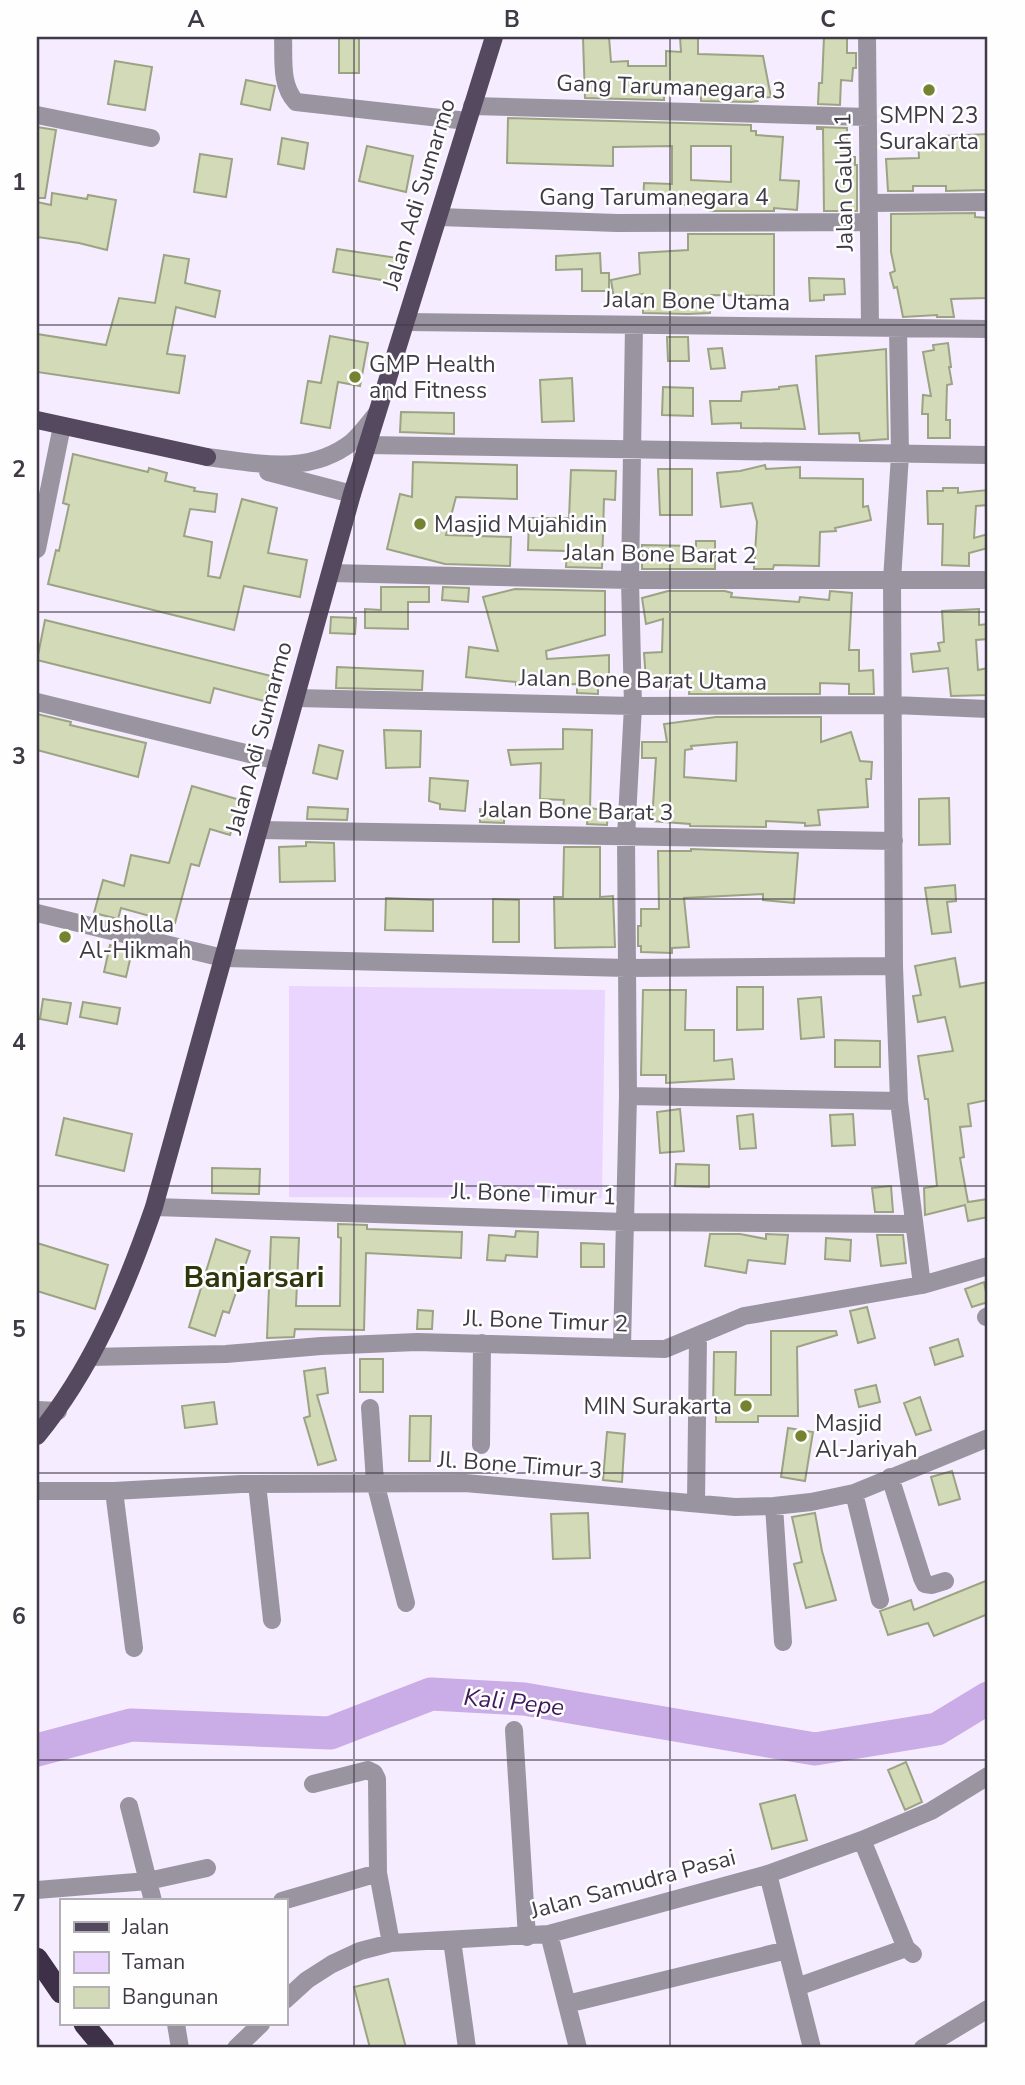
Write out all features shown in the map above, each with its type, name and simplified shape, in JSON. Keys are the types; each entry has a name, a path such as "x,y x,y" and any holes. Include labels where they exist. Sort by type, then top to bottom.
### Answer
{"highway":[{"path":"37,1958 60,1992"},
{"path":"85,2025 104,2048"}],"main road":[{"name":"Jalan Adi Sumarmo","path":"37,1436 58,1411 90,1357 131,1271 154,1206 366,445 494,37"},
{"path":"37,420 207,457"}],"street":[{"name":"Gang Tarumanegara 3","path":"283,37 284,82 296,102 469,114 868,117"},
{"name":"Jalan Galuh 1","path":"867,37 870,327"},
{"path":"37,115 151,138"},
{"path":"869,203 988,202"},
{"name":"Gang Tarumanegara 4","path":"439,217 617,223 869,222"},
{"name":"Jalan Bone Utama","path":"406,322 988,329"},
{"path":"622,1346 628,1096 626,837 633,706 630,580 634,325"},
{"path":"898,328 900,455 892,580 894,966 900,1101 922,1285"},
{"path":"207,457 288,465 312,463 333,455 354,440 377,413"},
{"path":"37,549 38,525 62,426"},
{"path":"366,445 988,455"},
{"path":"207,457 352,494"},
{"name":"Jalan Bone Barat 2","path":"331,573 630,580 988,580"},
{"name":"Jalan Bone Barat Utama","path":"296,698 633,706 894,705 988,709"},
{"path":"37,702 278,761"},
{"name":"Jalan Bone Barat 3","path":"259,830 894,841"},
{"path":"37,913 223,958 627,968 894,966"},
{"path":"628,1096 900,1101"},
{"name":"Jl. Bone Timur 1","path":"154,1206 626,1222 913,1224"},
{"name":"Jl. Bone Timur 2","path":"90,1357 226,1354 417,1342 664,1349 744,1316 922,1285 988,1266"},
{"path":"696,1503 698,1336"},
{"path":"481,1444 482,1343"},
{"path":"370,1408 374,1482 406,1603"},
{"path":"37,1410 58,1411"},
{"name":"Jl. Bone Timur 3","path":"37,1491 257,1484 465,1483 735,1507 774,1506 854,1493 988,1438"},
{"path":"890,1477 925,1584 932,1586 945,1581"},
{"path":"257,1484 272,1620"},
{"path":"114,1490 134,1648"},
{"path":"854,1493 880,1600"},
{"path":"774,1506 783,1642"},
{"path":"514,1730 527,1937"},
{"path":"313,1784 368,1770 374,1773 377,1779 378,1873 391,1943"},
{"name":"Jalan Samudra Pasai","path":"287,1998 307,1980 360,1951 391,1943 549,1934 768,1874 862,1840 931,1811 988,1776"},
{"path":"129,1806 152,1899"},
{"path":"797,1987 910,1951 862,1840"},
{"path":"37,1890 148,1881 207,1868"},
{"path":"287,1900 378,1873"},
{"path":"768,1874 812,2048"},
{"path":"549,1934 578,2048"},
{"path":"452,1940 467,2048"},
{"path":"567,2004 787,1950"},
{"path":"923,2048 948,2041 988,2009"},
{"path":"176,2025 180,2048"},
{"path":"236,2048 260,2025"}],"green space":[{"path":"289,986 605,990 602,1198 289,1197"}],"building":[{"path":"339,37 359,37 359,73 339,73"},
{"path":"609,37 611,62 628,61 628,66 666,66 666,51 681,52 680,37 698,37 698,54 763,56 771,97 758,98 758,101 751,102 701,101 701,89 664,88 664,100 585,98 583,38"},
{"path":"824,37 847,37 847,53 856,53 856,68 853,68 852,81 841,80 840,105 818,104 819,83 822,83"},
{"path":"115,61 152,67 145,110 108,104"},
{"path":"246,80 275,86 270,110 241,104"},
{"path":"508,118 751,125 751,131 756,131 756,135 783,137 780,180 799,181 797,210 774,208 774,211 710,211 710,205 643,205 644,183 672,184 672,146 613,147 613,166 507,163","holes":["691,146 731,146 731,182 691,180"]},
{"path":"37,127 56,130 45,198 37,198"},
{"path":"817,127 847,128 847,157 855,157 857,165 857,211 824,211 823,129"},
{"path":"988,134 988,190 946,191 946,186 913,186 913,191 888,191 886,159 919,158 918,137"},
{"path":"282,138 308,143 304,169 278,164"},
{"path":"367,146 413,156 406,192 359,181"},
{"path":"200,154 232,159 226,197 194,192"},
{"path":"52,193 87,199 88,195 116,200 107,250 37,237 37,202 51,205"},
{"path":"975,213 975,217 988,218 986,298 951,299 954,317 903,317 897,287 894,288 890,273 895,271 891,252 891,214"},
{"path":"688,234 774,234 774,296 711,295 710,313 688,314 643,313 643,294 614,299 611,280 640,274 639,253 688,250"},
{"path":"337,249 404,259 400,283 333,272"},
{"path":"600,253 601,273 609,273 609,291 582,291 582,269 556,270 556,256"},
{"path":"164,255 189,259 185,283 220,291 215,317 176,307 167,354 185,356 179,393 37,372 37,334 106,345 119,298 155,303"},
{"path":"809,278 844,279 845,294 824,295 824,300 810,301"},
{"path":"330,336 368,343 360,386 338,382 330,428 301,423 308,381 321,383"},
{"path":"667,337 688,337 689,361 668,361"},
{"path":"948,343 952,384 947,385 946,420 950,420 950,438 928,438 928,414 922,414 923,395 931,396 923,352 934,350 933,345"},
{"path":"722,348 725,368 711,369 708,349"},
{"path":"886,349 888,439 860,441 859,433 819,434 816,356"},
{"path":"572,378 574,421 542,422 540,380"},
{"path":"797,385 805,429 741,428 741,423 712,424 710,401 741,401 742,392"},
{"path":"663,387 693,388 693,416 662,415"},
{"path":"401,412 454,413 454,434 400,432"},
{"path":"73,454 148,472 149,468 167,473 165,481 195,488 194,491 217,494 215,512 190,509 184,536 212,542 208,576 220,578 242,499 277,508 268,553 307,560 300,597 244,586 234,630 48,584 56,550 59,551 69,505 63,503"},
{"path":"413,462 517,465 517,499 456,497 446,535 511,537 510,566 445,564 387,549 400,494 412,497"},
{"path":"765,465 766,469 800,467 800,478 863,479 863,507 868,506 871,520 835,528 836,531 820,532 819,566 774,565 773,569 754,569 757,522 752,503 721,507 717,473"},
{"path":"658,469 692,469 692,515 660,515"},
{"path":"571,470 616,471 615,500 604,499 602,568 566,567 567,551 528,550 529,518 569,518"},
{"path":"943,488 958,488 958,493 988,490 988,505 976,506 974,538 988,534 988,548 969,553 969,566 942,565 943,524 928,524 927,491 943,491"},
{"path":"696,541 715,541 715,569 642,569 642,545 696,546"},
{"path":"381,587 429,587 429,602 408,602 408,629 365,628 365,609 381,610"},
{"path":"443,587 469,588 468,602 442,600"},
{"path":"515,589 605,591 605,635 546,651 547,659 609,655 609,685 598,685 598,694 577,693 577,684 516,685 516,682 466,677 469,647 498,651 483,597"},
{"path":"668,591 725,591 732,593 731,597 799,602 800,597 829,600 830,591 852,593 849,650 859,650 859,671 873,670 874,694 849,694 849,684 820,683 820,694 689,694 690,682 646,680 644,653 662,652 663,619 646,624 642,598"},
{"path":"979,609 979,625 988,624 988,639 976,640 978,670 988,668 988,695 951,696 948,668 913,672 911,654 940,651 938,643 944,642 942,611"},
{"path":"331,617 356,618 355,634 330,633"},
{"path":"45,620 271,676 264,701 214,688 210,703 37,660"},
{"path":"337,667 423,671 422,690 336,688"},
{"path":"37,714 71,722 70,725 146,743 138,777 37,750"},
{"path":"716,717 821,717 821,742 851,732 860,761 872,762 871,779 866,779 868,807 818,810 820,825 805,826 805,823 766,821 766,827 690,826 652,821 656,758 642,758 642,742 667,742 664,724","holes":["737,742 736,781 684,777 685,750 692,749 691,746"]},
{"path":"563,729 592,730 590,808 608,811 607,825 587,824 588,809 563,808 564,800 540,799 541,763 511,765 508,750 563,749"},
{"path":"384,730 421,731 420,767 386,768"},
{"path":"319,745 343,751 337,779 313,773"},
{"path":"430,778 468,781 465,811 440,809 440,804 429,801"},
{"path":"192,786 240,800 230,835 210,829 199,866 191,864 175,923 121,908 118,919 94,913 103,880 124,886 131,855 169,863"},
{"path":"949,798 950,844 919,845 919,799"},
{"path":"308,807 348,809 347,820 307,819"},
{"path":"480,809 504,809 504,823 480,822"},
{"path":"306,842 334,843 335,881 280,882 279,847 306,846"},
{"path":"564,847 600,847 600,897 613,896 615,947 555,948 554,897 563,897"},
{"path":"691,849 798,853 794,903 763,900 763,894 684,898 689,947 672,948 672,953 641,952 641,946 638,946 638,926 641,926 641,909 659,909 658,851"},
{"path":"955,885 956,901 947,902 951,932 932,934 925,888"},
{"path":"386,898 433,900 433,931 385,930"},
{"path":"493,899 519,900 519,942 493,942"},
{"path":"110,945 132,951 126,977 104,972"},
{"path":"955,958 960,987 988,982 988,1100 968,1104 971,1126 960,1127 964,1157 960,1158 968,1202 988,1199 988,1217 968,1221 965,1205 925,1215 924,1188 937,1186 928,1099 925,1099 918,1056 953,1051 945,1017 918,1022 913,996 921,995 915,966"},
{"path":"737,987 763,987 763,1029 737,1030"},
{"path":"643,990 686,990 685,1030 714,1030 714,1061 732,1059 734,1079 666,1083 666,1075 641,1075"},
{"path":"821,997 824,1037 801,1039 798,999"},
{"path":"43,999 71,1003 67,1024 40,1019"},
{"path":"83,1002 120,1008 117,1024 80,1017"},
{"path":"835,1040 880,1041 880,1067 835,1067"},
{"path":"680,1109 684,1151 660,1153 657,1112"},
{"path":"753,1114 756,1148 740,1149 737,1116"},
{"path":"853,1114 855,1145 832,1146 830,1115"},
{"path":"64,1118 132,1134 124,1171 56,1155"},
{"path":"676,1164 709,1165 709,1187 675,1186"},
{"path":"212,1168 260,1169 259,1194 212,1193"},
{"path":"891,1186 893,1212 875,1212 872,1188"},
{"path":"338,1224 367,1225 367,1229 462,1232 461,1258 366,1253 364,1330 295,1329 294,1337 267,1338 271,1237 299,1238 296,1306 340,1306 341,1238 338,1237"},
{"path":"516,1231 538,1232 537,1257 506,1255 505,1261 487,1260 489,1235 515,1237"},
{"path":"710,1234 740,1234 766,1239 766,1234 788,1235 785,1264 748,1260 746,1273 705,1266"},
{"path":"877,1235 903,1235 906,1263 881,1266"},
{"path":"826,1238 851,1240 850,1261 825,1259"},
{"path":"216,1239 250,1251 229,1313 223,1311 215,1336 189,1327"},
{"path":"37,1243 108,1265 95,1309 37,1291"},
{"path":"581,1243 604,1244 604,1267 581,1267"},
{"path":"984,1282 988,1302 972,1307 965,1289"},
{"path":"867,1307 875,1338 858,1343 850,1311"},
{"path":"418,1310 433,1311 432,1329 417,1329"},
{"path":"771,1331 836,1331 837,1335 797,1347 798,1416 758,1416 758,1422 716,1422 716,1411 713,1411 714,1352 736,1352 735,1395 771,1395"},
{"path":"958,1339 963,1356 935,1365 930,1348"},
{"path":"360,1359 383,1359 383,1392 360,1392"},
{"path":"325,1368 328,1393 317,1395 336,1460 318,1465 304,1418 310,1416 304,1371"},
{"path":"876,1385 880,1402 859,1407 855,1390"},
{"path":"920,1397 931,1430 916,1435 904,1403"},
{"path":"214,1402 217,1424 185,1428 182,1406"},
{"path":"410,1416 431,1416 430,1461 409,1461"},
{"path":"788,1428 813,1432 805,1481 781,1477"},
{"path":"607,1432 625,1434 622,1482 603,1480"},
{"path":"952,1471 960,1499 939,1505 931,1477"},
{"path":"588,1513 590,1558 553,1559 551,1514"},
{"path":"815,1513 822,1551 836,1600 806,1608 794,1564 802,1562 792,1517"},
{"path":"988,1580 988,1614 934,1636 928,1623 888,1635 880,1611 911,1600 914,1610"},
{"path":"906,1762 922,1802 905,1810 888,1770"},
{"path":"795,1795 807,1840 772,1849 760,1804"},
{"path":"388,1979 406,2048 370,2048 354,1987"}],"waterway":[{"name":"Kali Pepe","path":"37,1750 131,1725 330,1733 431,1694 524,1699 815,1749 937,1729 988,1698"}],"place":[{"name":"SMPN 23 Surakarta","path":"929,90"},
{"name":"GMP Health and Fitness","path":"355,377"},
{"name":"Masjid Mujahidin","path":"420,524"},
{"name":"Musholla Al-Hikmah","path":"65,937"},
{"name":"MIN Surakarta","path":"746,1406"},
{"name":"Masjid Al-Jariyah","path":"801,1436"}],"district":[{"name":"Banjarsari","path":"254,1277"}]}
